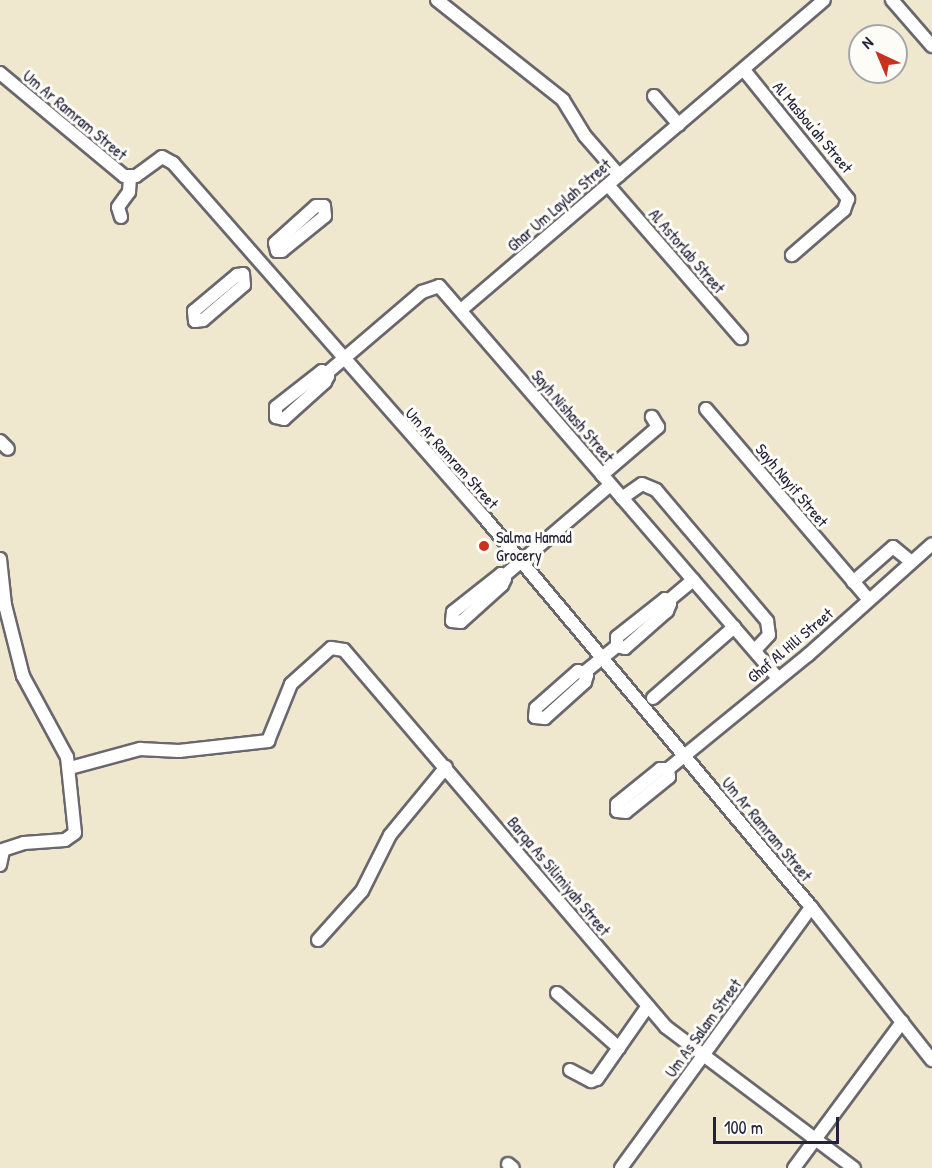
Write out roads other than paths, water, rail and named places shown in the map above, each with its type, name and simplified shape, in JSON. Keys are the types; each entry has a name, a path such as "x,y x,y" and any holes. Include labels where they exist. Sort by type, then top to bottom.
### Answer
{"street":[{"path":"437,0 563,100 585,136 619,175"},
{"name":"Ghar Um Laylah Street","path":"461,310 824,0"},
{"path":"892,0 932,46"},
{"name":"Al Masbou'ah Street","path":"744,70 848,199 844,210 792,255"},
{"name":"Um Ar Ramram Street","path":"0,73 113,168 130,177 157,159 166,158 484,518 519,563 811,907 932,1059"},
{"path":"654,96 679,125"},
{"path":"121,217 118,207 129,192 130,177"},
{"name":"Al Astorlab Street","path":"608,185 741,338"},
{"path":"246,276 275,249"},
{"name":"Sayh Nishash Street","path":"327,373 427,288 439,286 777,677"},
{"name":"Sayh Nayif Street","path":"706,409 868,599"},
{"path":"504,576 606,480 624,448 658,427 652,417"},
{"path":"622,498 642,484 656,490 767,621 769,634 755,650"},
{"name":"Ghaf Al Hili Street","path":"668,769 777,677 808,656 910,561 932,544"},
{"path":"853,582 893,547 910,561"},
{"path":"0,559 5,605 23,676 70,768 74,838 24,843 1,851 0,865"},
{"path":"585,672 617,646 616,637 658,602 668,601 693,580"},
{"path":"653,698 734,627"},
{"name":"Barqa As Silimiyah Street","path":"70,768 140,749 179,751 268,741 291,684 324,652 338,648 446,767 648,1006 702,1058 854,1168"},
{"path":"318,940 362,891 390,835 446,767"},
{"name":"Um As Salam Street","path":"621,1168 811,907"},
{"path":"556,993 619,1048"},
{"path":"570,1070 594,1080 648,1006"},
{"path":"794,1168 902,1022"}],"place":[{"name":"Salma Hamad Grocery","path":"484,546"}]}
